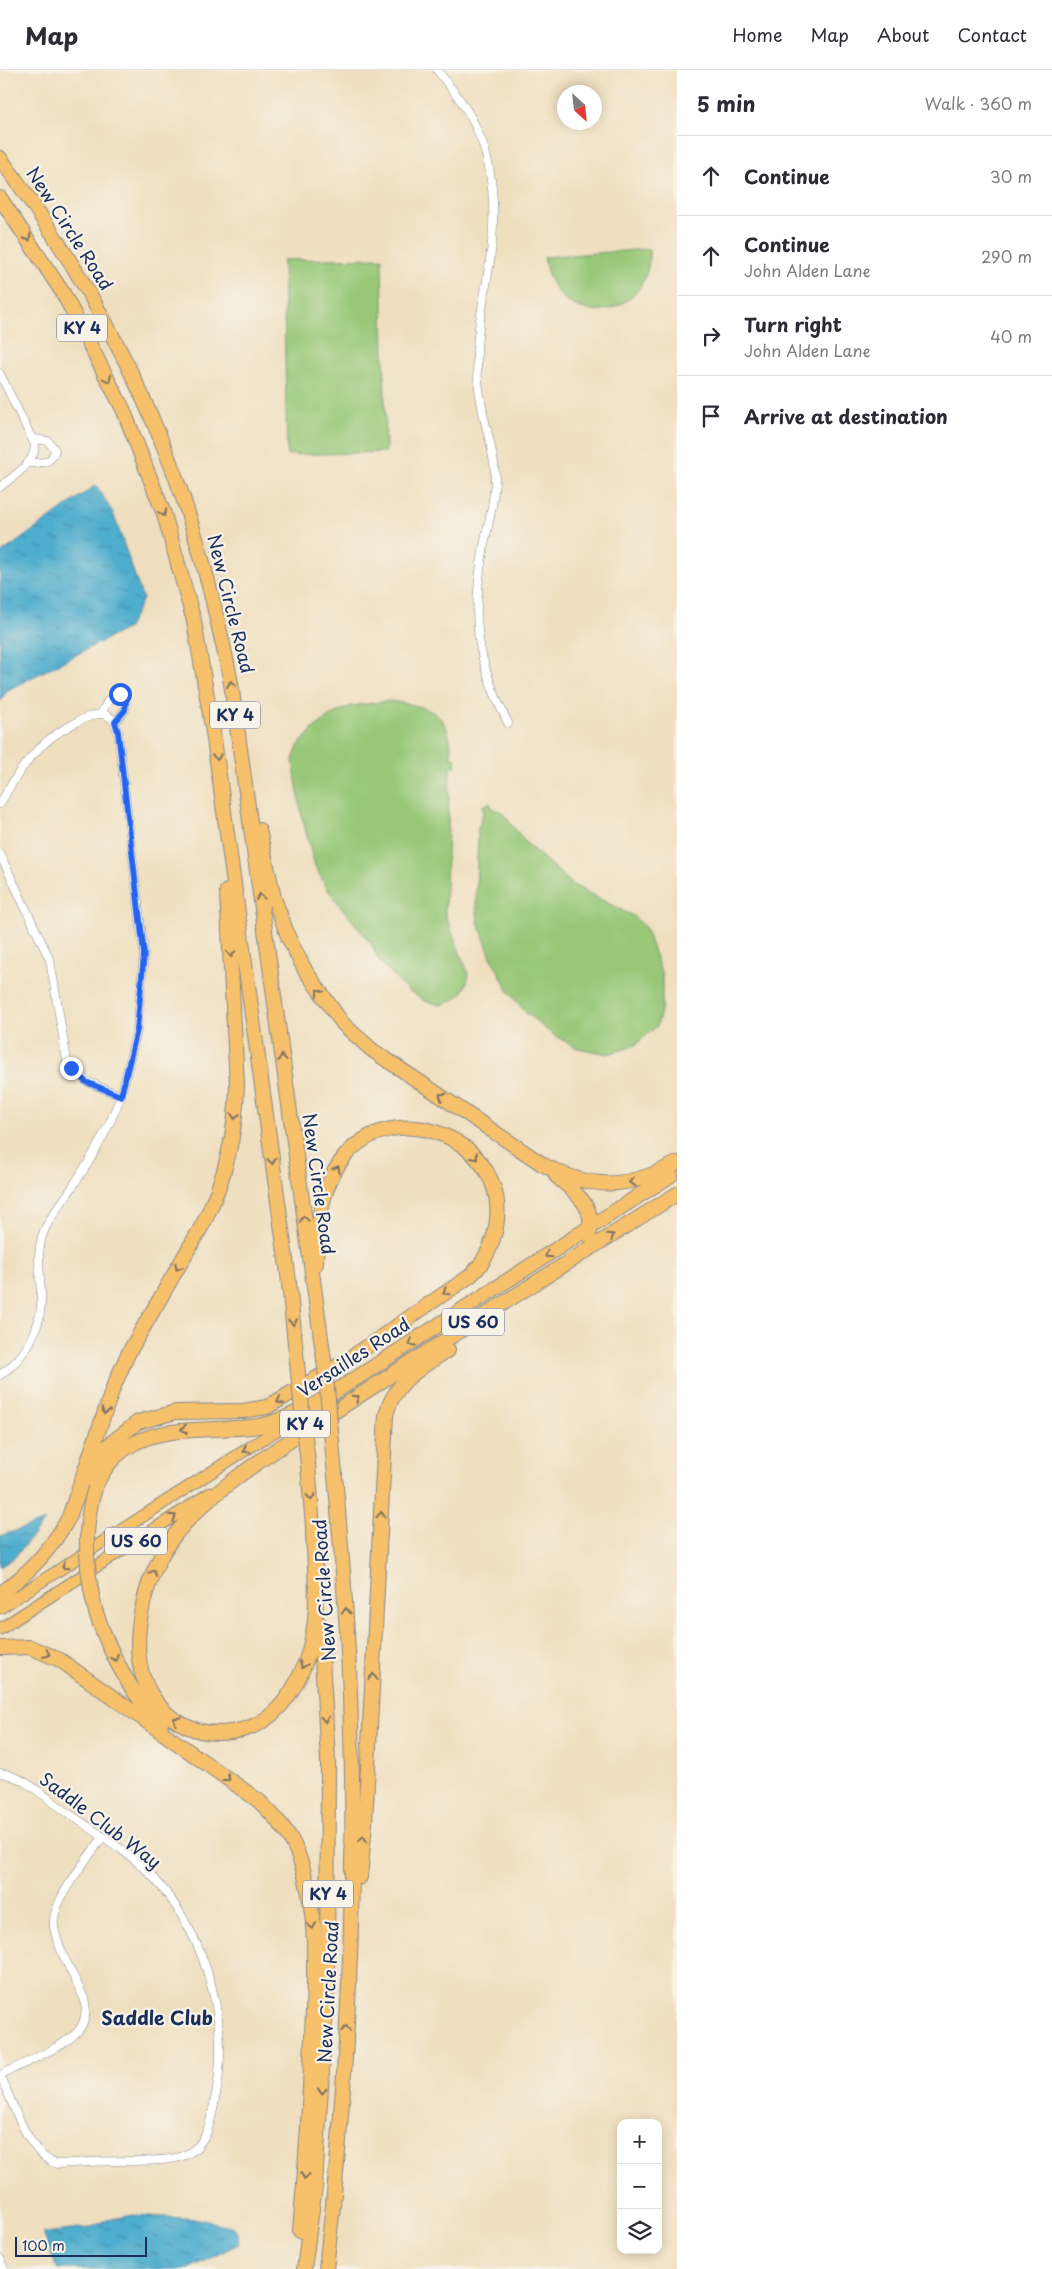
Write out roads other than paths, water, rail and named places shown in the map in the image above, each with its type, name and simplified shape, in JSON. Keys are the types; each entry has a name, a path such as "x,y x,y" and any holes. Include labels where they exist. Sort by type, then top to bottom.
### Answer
{"highway":[{"name":"New Circle Road","path":"0,158 32,202 87,288 114,336 162,440 183,497 211,592 231,683 325,1368 345,1600 351,1728 351,1940 342,2094 326,2269"},
{"name":"New Circle Road","path":"0,198 40,256 81,325 123,409 164,514 194,621 206,682 288,1274 308,1464 328,1760 327,1978 315,2186 305,2263"},
{"path":"239,745 280,917 305,970 325,1000 343,1024 372,1050 542,1164 585,1202 591,1227 583,1254"},
{"path":"0,1594 21,1579 48,1552 59,1536 75,1500 117,1379 128,1354 213,1203 230,1150 236,1115 237,1085 222,800"},
{"path":"75,1500 93,1474 106,1447 138,1422 176,1412 243,1411 267,1407 343,1363 481,1267 491,1246 497,1223 497,1206 489,1176 472,1152 456,1140 435,1130 400,1128 383,1131 367,1139 342,1160 326,1192 319,1229 316,1272 318,1320"},
{"path":"542,1164 580,1180 614,1184 640,1180 677,1162"},
{"name":"Versailles Road","path":"316,1404 677,1171"},
{"name":"Versailles Road","path":"271,1454 677,1194"},
{"path":"351,1940 365,1823 384,1445 388,1406 397,1390 413,1373 472,1334 549,1276"},
{"path":"187,1750 158,1722 136,1693 113,1653 96,1613 87,1562 88,1524 95,1488 105,1470 120,1454 150,1436 188,1429 252,1427 274,1422 316,1404"},
{"path":"271,1454 189,1519 161,1555 153,1573 142,1608 138,1645 143,1677 149,1691 166,1713 192,1729 218,1734 242,1731 254,1726 278,1710 293,1689 311,1640 315,1618 313,1530"},
{"path":"0,1648 30,1647 60,1660 259,1801 274,1816 294,1845 308,1891 314,1945 308,2131 300,2232 305,2263"}],"main road":[{"name":"Versailles Road","path":"0,1608 316,1404"},
{"name":"Versailles Road","path":"0,1629 271,1454"}],"street":[{"path":"438,70 458,96 477,129 489,164 494,197 491,252 478,325 476,359 478,389 491,442 495,477 477,592 476,628 483,663 495,698 508,723"},
{"path":"0,374 34,439 35,450 28,463 0,488"},
{"path":"28,463 44,463 51,460 54,456 55,450 48,441 34,439"},
{"path":"101,714 112,695 120,694 126,703 125,710 115,722"},
{"path":"0,804 22,770 44,742 89,716 108,715 115,722 118,732 144,954 137,1030 121,1096 91,1160 44,1230 39,1253 40,1319 26,1349 13,1365 0,1375"},
{"path":"0,854 47,950 53,971 62,1043 67,1061 86,1082 121,1096"},
{"name":"Saddle Club Way","path":"0,1773 27,1784 103,1837 154,1878 174,1905 202,1952 212,1983 219,2044 219,2074 209,2126 201,2144 183,2156 158,2160 58,2164 49,2162 32,2144 0,2075"},
{"path":"0,2075 70,2038 81,2026 86,2007 84,1998 58,1941 53,1919 60,1899 103,1837"},
{"path":"0,2259 4,2269"}],"water":[{"path":"96,485 113,513 143,599 128,628 8,690 0,701 0,554"},
{"path":"45,1521 15,1557 0,1567 0,1536"},
{"path":"133,2215 198,2219 234,2227 239,2244 188,2269 57,2269 43,2233 89,2228 107,2220"}],"district":[{"name":"Saddle Club","path":"157,2018"}]}
